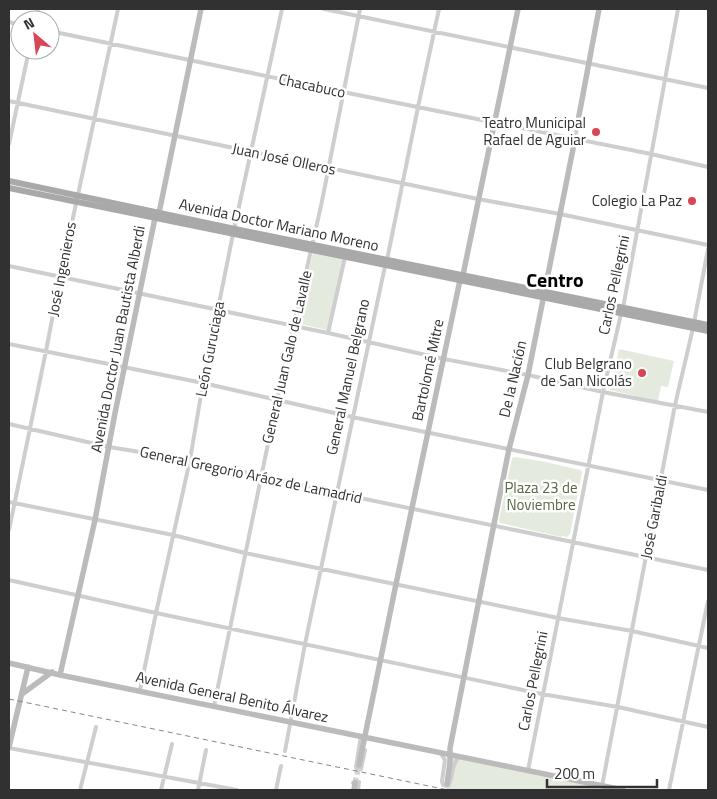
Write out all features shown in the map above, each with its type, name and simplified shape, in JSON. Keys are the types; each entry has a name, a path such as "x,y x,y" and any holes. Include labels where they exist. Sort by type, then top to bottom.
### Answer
{"main road":[{"name":"Avenida Doctor Juan Bautista Alberdi","path":"60,675 95,520 140,294 201,9"},
{"name":"Bartolomé Mitre","path":"359,766 518,9"},
{"name":"De la Nación","path":"578,121 599,9"},
{"name":"De la Nación","path":"447,784 450,755 464,676 510,449 528,375 574,139"},
{"name":"Avenida Doctor Mariano Moreno","path":"9,181 77,199"},
{"name":"Avenida Doctor Mariano Moreno","path":"9,188 77,199 694,325"},
{"name":"Avenida Doctor Mariano Moreno","path":"312,247 345,257 386,263"},
{"path":"694,325 708,325"},
{"path":"694,325 708,331"},
{"name":"Avenida General Benito Álvarez","path":"9,663 623,790"},
{"path":"9,747 28,667"},
{"path":"22,694 52,672"},
{"path":"353,790 356,783"}],"street":[{"name":"José Ingenieros","path":"9,530 60,278 118,9"},
{"name":"León Guruciaga","path":"140,690 190,460 203,383 282,9"},
{"path":"324,9 708,88"},
{"name":"General Juan Galo de Lavalle","path":"214,706 277,400 329,168 360,9"},
{"name":"General Manuel Belgrano","path":"285,751 320,569 439,9"},
{"name":"Carlos Pellegrini","path":"528,770 603,392 638,231 678,9"},
{"name":"Chacabuco","path":"60,33 708,167"},
{"path":"9,144 27,60"},
{"name":"Juan José Olleros","path":"9,101 402,184 560,214 708,247"},
{"name":"De la Nación","path":"574,139 578,121"},
{"name":"José Garibaldi","path":"602,786 675,405 694,325 708,247"},
{"path":"328,333 345,257"},
{"path":"9,266 444,359 708,412"},
{"path":"9,344 708,490"},
{"name":"General Gregorio Aráoz de Lamadrid","path":"9,424 109,447 190,460 708,570"},
{"path":"9,502 173,535 320,569 708,648"},
{"path":"9,580 156,613 708,727"},
{"path":"669,790 708,601"},
{"path":"80,790 96,728"},
{"path":"364,737 361,769 359,770 356,767 364,737"},
{"path":"160,790 172,744"},
{"path":"9,747 237,790"},
{"path":"198,790 206,750"},
{"path":"439,753 445,760 442,781 445,786 448,786 450,783 453,766 459,757"},
{"path":"276,790 281,766"},
{"path":"353,790 355,781 359,782 358,790"}],"green space":[{"path":"313,252 344,259 327,330 296,323"},
{"name":"Club Belgrano de San Nicolás","path":"619,349 674,361 668,387 661,386 658,401 610,390"},
{"name":"Plaza 23 de Noviembre","path":"512,458 546,462 582,472 570,534 567,537 500,523 499,520"},
{"path":"450,755 623,790 445,790"}],"tunnel":[{"path":"355,783 359,765"}],"railway":[{"path":"9,699 448,790"}],"place":[{"name":"Teatro Municipal Rafael de Aguiar","path":"596,132"},
{"name":"Colegio La Paz","path":"692,201"},
{"name":"Club Belgrano de San Nicolás","path":"642,373"}],"district":[{"name":"Centro","path":"555,280"}]}
